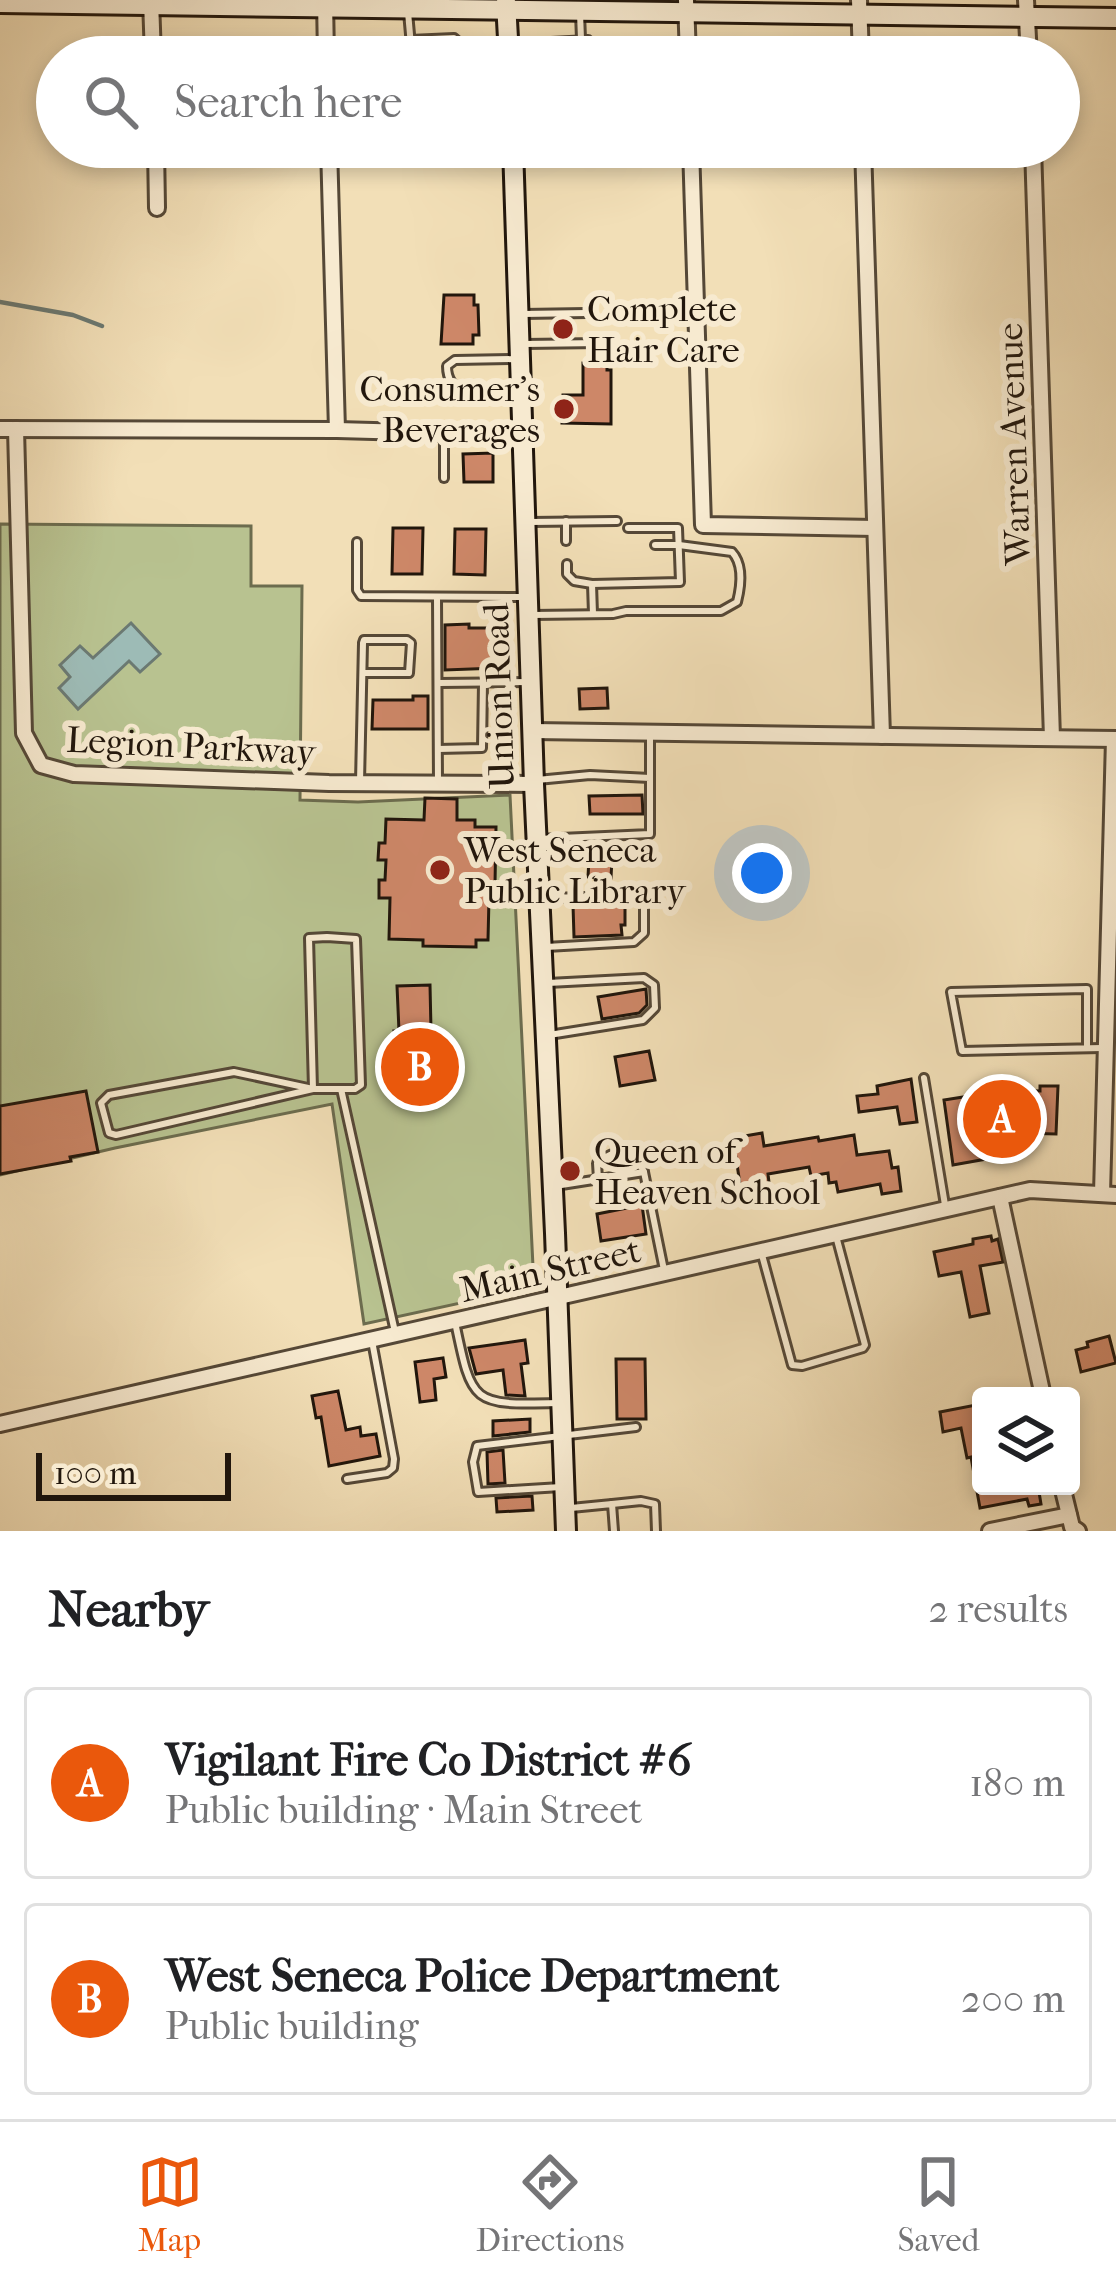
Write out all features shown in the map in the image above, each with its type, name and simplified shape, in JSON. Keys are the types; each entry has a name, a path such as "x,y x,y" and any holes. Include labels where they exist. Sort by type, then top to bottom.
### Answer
{"main road":[{"path":"0,4 1027,9 1116,18"},
{"path":"507,5 508,36"},
{"name":"Union Road","path":"514,168 566,1531"}],"street":[{"path":"151,3 152,36"},
{"path":"325,4 326,36"},
{"path":"686,6 687,36"},
{"path":"156,168 157,208"},
{"path":"330,168 337,430"},
{"path":"692,168 703,525 875,528"},
{"path":"864,168 882,736"},
{"name":"Warren Avenue","path":"1034,168 1052,738"},
{"path":"8,429 523,435"},
{"name":"Legion Parkway","path":"8,429 24,733 41,765 74,774 534,782"},
{"path":"532,731 1115,739 1106,1048 1109,1194"},
{"name":"Main Street","path":"0,1424 1030,1190 1109,1194"},
{"path":"1000,1197 1041,1387"},
{"path":"1065,1495 1072,1527 1078,1531"},
{"path":"990,1531 1069,1515"}],"lane":[{"path":"408,8 410,36"},
{"path":"579,10 581,36"},
{"path":"519,314 587,313"},
{"path":"521,392 464,392 449,384 447,366 455,360 602,343"},
{"path":"444,433 444,478"},
{"path":"566,521 566,541"},
{"path":"526,522 616,521"},
{"path":"567,564 567,574 574,581 592,584 680,582 679,528 628,528"},
{"path":"357,542 361,596 437,596 593,614 721,611 737,602 739,560 732,552 655,545"},
{"path":"592,584 593,614"},
{"path":"437,596 438,783"},
{"path":"360,782 363,673 364,640 411,643 409,673 363,673"},
{"path":"437,683 531,682"},
{"path":"438,749 482,748 483,683"},
{"path":"537,839 650,834 650,732"},
{"path":"534,782 590,776 650,778"},
{"path":"540,898 636,896 644,900 644,933 634,942 542,947"},
{"path":"313,1089 116,1135 109,1133 101,1103 109,1095 234,1072 313,1089 356,1089 361,1085 356,939 309,938 313,1089"},
{"path":"544,983 644,978 655,992 652,1013 643,1020 547,1036"},
{"path":"1087,1048 1088,989 951,992 962,1051 1106,1048"},
{"path":"924,1078 945,1209"},
{"path":"341,1089 396,1335"},
{"path":"598,1179 597,1163 608,1155 631,1154 638,1159 664,1274"},
{"path":"553,1186 644,1172"},
{"path":"761,1251 792,1365 802,1366 864,1347 836,1234"},
{"path":"455,1322 466,1377 480,1396 496,1402 561,1403"},
{"path":"347,1479 393,1468 372,1341"},
{"path":"564,1487 478,1492 473,1462 476,1446 636,1427"},
{"path":"565,1508 641,1501 655,1504 656,1531"},
{"path":"612,1504 614,1531"}],"green space":[{"path":"0,524 251,526 251,586 302,586 300,800 510,795 534,1287 364,1324 332,1104 0,1175"}],"water":[{"path":"131,623 160,654 140,672 129,661 78,709 59,688 70,677 60,665 80,646 93,658"}],"building":[{"path":"444,295 474,295 479,335 473,335 473,344 441,344"},
{"path":"583,363 607,363 611,370 611,424 562,423 563,395 583,395"},
{"path":"493,453 493,482 464,482 463,454"},
{"path":"393,528 423,528 422,574 392,574"},
{"path":"455,529 486,529 485,575 454,574"},
{"path":"469,624 469,628 496,628 497,668 445,670 445,625"},
{"path":"607,688 608,708 580,709 579,689"},
{"path":"413,696 428,696 428,729 372,729 373,700 413,700"},
{"path":"642,795 643,814 590,814 589,796"},
{"name":"West Seneca Public Library","path":"425,798 457,799 457,820 475,820 475,827 496,827 498,898 489,898 488,940 476,940 476,947 423,946 423,940 389,939 390,898 379,898 386,860 378,860 379,843 385,843 386,819 424,820"},
{"path":"589,857 612,858 611,878 588,877"},
{"path":"573,905 625,905 622,935 574,937"},
{"path":"430,985 431,1030 437,1030 437,1040 432,1040 433,1096 401,1097 394,1031 399,1031 397,986"},
{"path":"646,989 647,1005 639,1013 602,1019 598,997"},
{"path":"649,1051 655,1080 620,1086 615,1057"},
{"path":"911,1079 917,1122 900,1124 897,1107 859,1112 857,1096 878,1094 877,1086"},
{"path":"1040,1086 1058,1086 1056,1134 1017,1133 1020,1153 953,1165 944,1100 982,1094 984,1104 1009,1100 1010,1090 1040,1091"},
{"path":"86,1091 98,1152 0,1174 0,1106"},
{"path":"762,1133 764,1146 854,1135 857,1155 889,1151 892,1168 898,1167 901,1191 882,1194 880,1184 838,1192 836,1182 829,1183 828,1173 811,1176 809,1167 768,1174 771,1199 743,1204 733,1138"},
{"path":"642,1205 646,1234 601,1241 597,1214"},
{"path":"991,1236 992,1241 998,1239 1003,1262 980,1266 989,1313 970,1317 961,1272 939,1276 934,1252"},
{"path":"1109,1336 1116,1363 1081,1372 1076,1350"},
{"path":"525,1340 528,1363 521,1364 525,1396 506,1395 503,1370 476,1374 469,1348"},
{"path":"443,1358 446,1377 434,1379 436,1400 420,1402 415,1362"},
{"path":"616,1359 645,1359 646,1419 617,1419"},
{"path":"338,1391 346,1430 360,1427 361,1436 376,1434 380,1456 329,1466 321,1417 316,1418 312,1396"},
{"path":"972,1406 972,1463 961,1428 943,1432 940,1412"},
{"path":"530,1419 530,1432 493,1436 493,1421"},
{"path":"503,1450 505,1483 488,1484 487,1452"},
{"path":"978,1495 1040,1495 1041,1504 1029,1506 1027,1499 980,1508"},
{"path":"532,1496 533,1510 497,1512 496,1498"}],"waterway":[{"path":"0,302 73,315 102,326"}],"place":[{"name":"Complete Hair Care","path":"563,329"},
{"name":"Consumer's Beverages","path":"564,409"},
{"name":"West Seneca Public Library","path":"440,870"},
{"name":"West Seneca Police Department","path":"420,1067"},
{"name":"Vigilant Fire Co District #6","path":"1002,1119"},
{"name":"Queen of Heaven School","path":"570,1171"}]}
